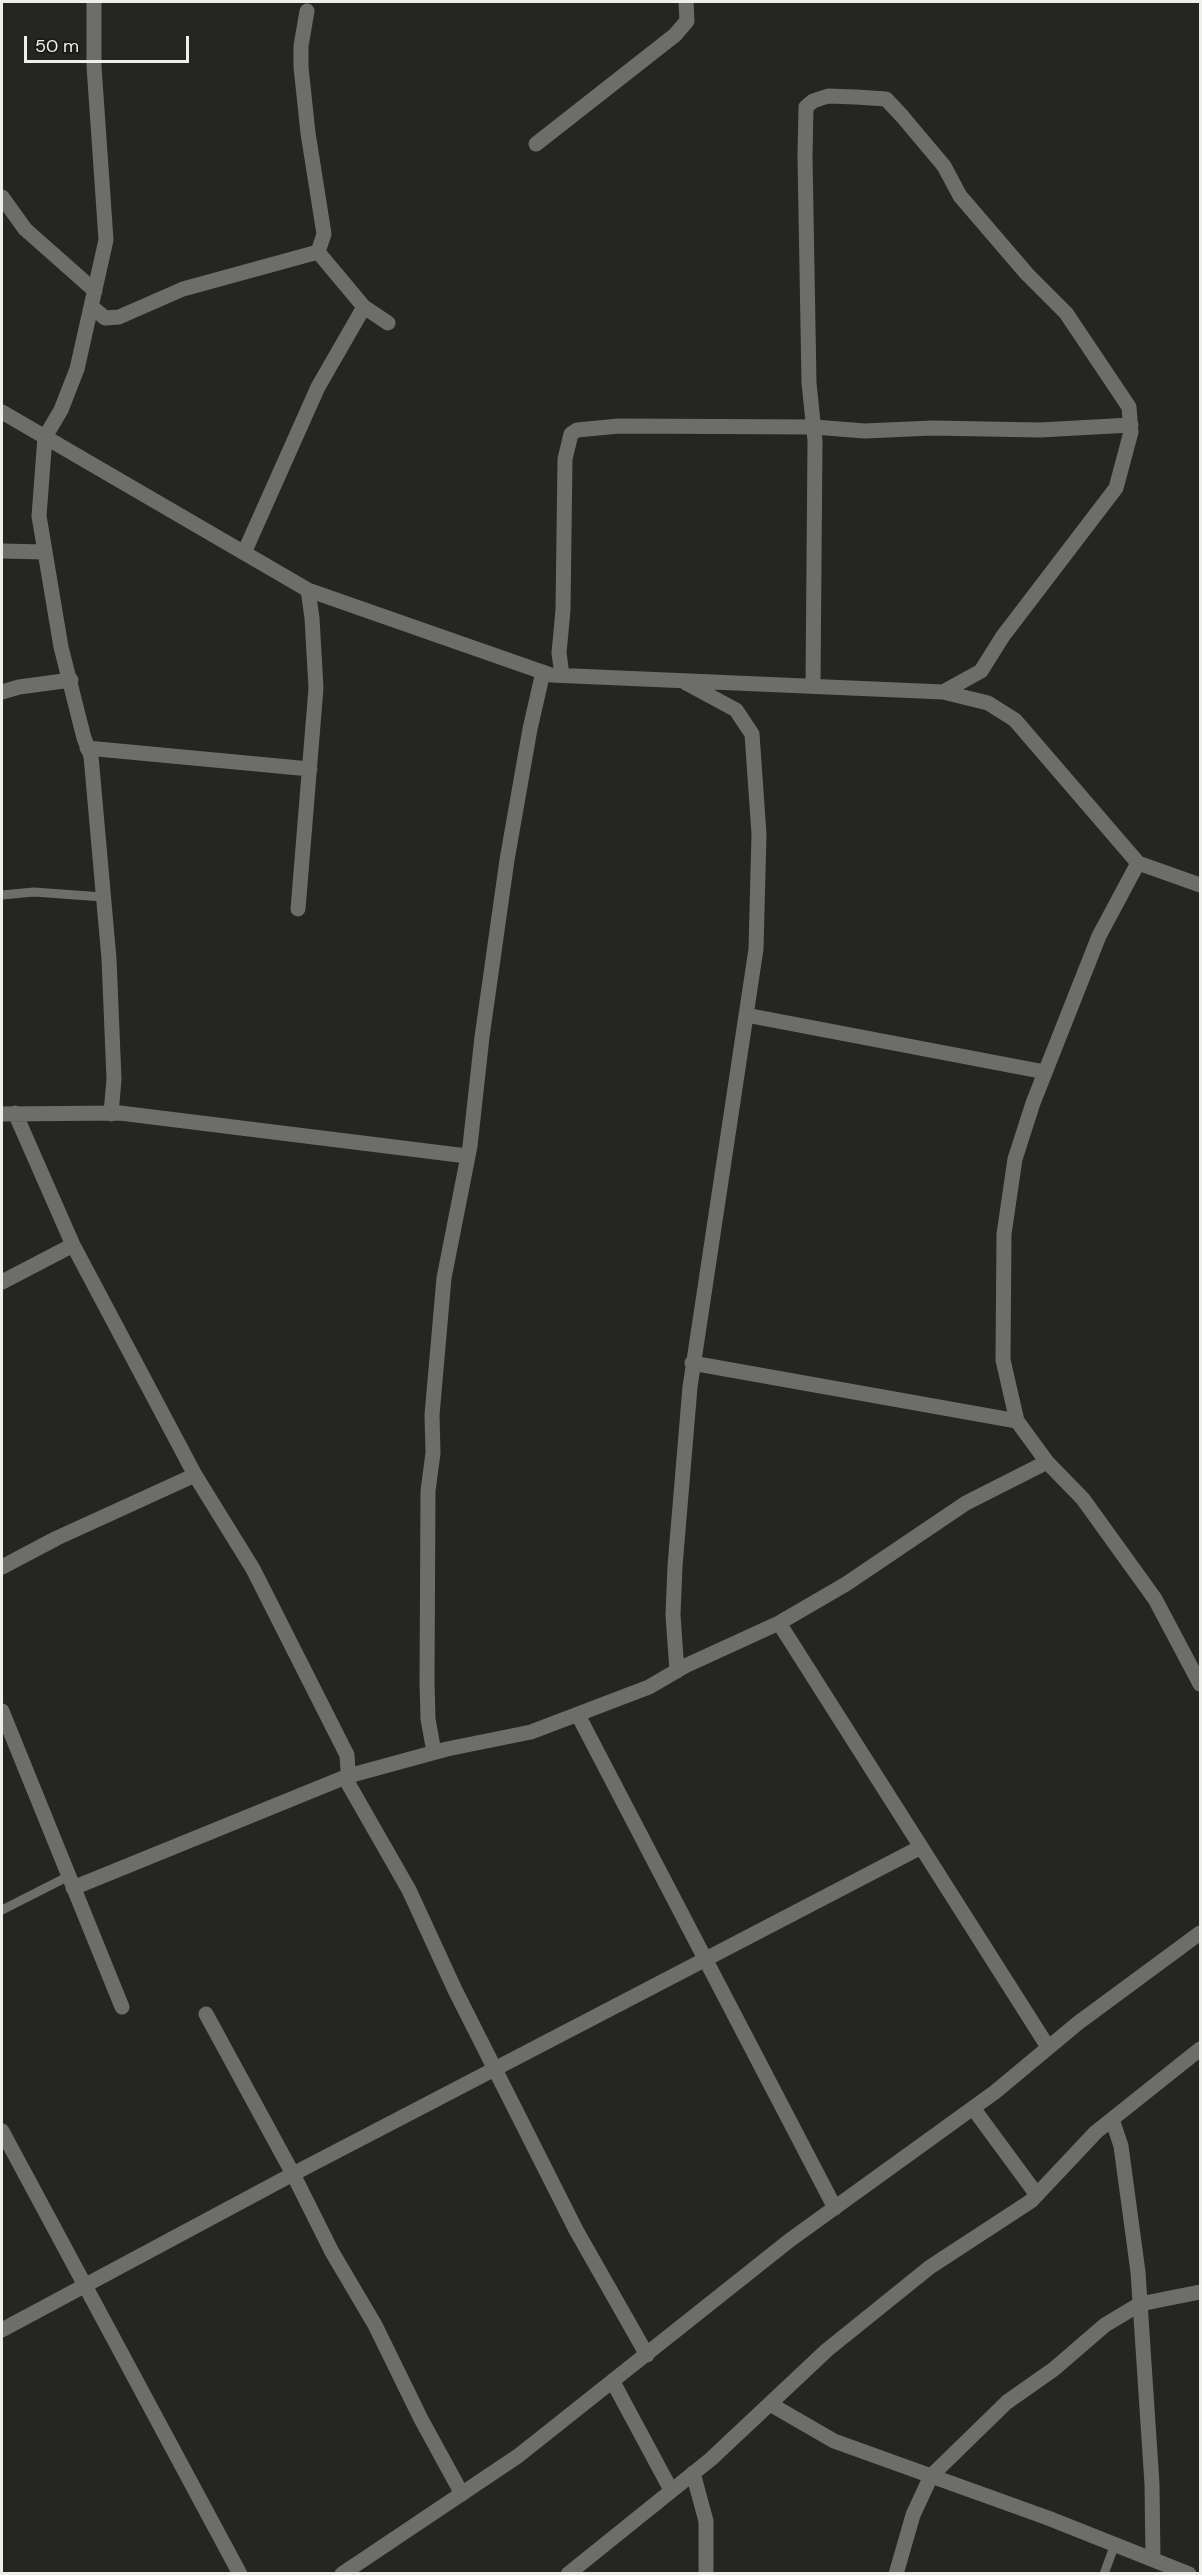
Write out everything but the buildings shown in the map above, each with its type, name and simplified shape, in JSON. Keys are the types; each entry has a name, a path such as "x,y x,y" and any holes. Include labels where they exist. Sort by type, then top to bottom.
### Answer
{"street":[{"path":"94,2 94,66 106,240 77,369 61,410 45,437 39,494 44,552 61,647 91,756 113,1033 114,1079 111,1113"},
{"path":"536,144 585,109 675,35 687,21 686,2"},
{"path":"307,11 301,46 301,67 308,133 324,234 318,252"},
{"path":"813,686 814,427 809,383 806,107 813,101 828,96 886,99 944,166 960,196 1027,274 1066,313 1130,407 1131,425 1124,464 1116,488 1003,636 981,671 943,692"},
{"path":"2,197 25,230 95,291"},
{"path":"92,307 105,318 119,317 183,290 318,252"},
{"path":"318,252 364,307 388,323"},
{"path":"244,553 318,387 364,307"},
{"path":"2,412 308,590 543,672 562,675 943,692 988,703 1015,720 1138,863 1200,885"},
{"path":"562,675 559,653 563,610 565,465 571,434 590,426 814,427 865,431 932,428 1040,430 1131,425"},
{"path":"2,551 44,552"},
{"path":"298,909 316,688 308,590"},
{"path":"434,1752 428,1719 426,1682 428,1491 433,1453 432,1415 444,1278 467,1156 507,860 530,729 543,672"},
{"path":"2,692 19,687 70,680"},
{"path":"677,1671 673,1615 675,1566 692,1363 756,949 759,834 752,734 736,710 682,681"},
{"path":"87,748 310,770"},
{"path":"1138,863 1099,936 1045,1072 1015,1159 1004,1234 1004,1360 1017,1421 1047,1462 1083,1500 1155,1599 1200,1684"},
{"path":"746,1015 1045,1072"},
{"path":"467,1156 295,1133 111,1113 8,1114 73,1245 195,1475 253,1569 347,1755 349,1785 409,1890 455,1990 497,2070 509,2100 576,2230 647,2355"},
{"path":"2,1282 73,1245"},
{"path":"692,1363 1017,1421"},
{"path":"71,1882 348,1776 434,1752 531,1732 649,1687 677,1671 779,1623 846,1584 966,1503 1047,1462"},
{"path":"2,1567 57,1538 195,1475"},
{"path":"779,1623 1048,2047"},
{"path":"2,1711 122,2007"},
{"path":"578,1715 835,2208"},
{"path":"2,2330 293,2174 497,2070 921,1847"},
{"path":"342,2574 519,2456 790,2240 973,2108 1158,1962 1200,1933"},
{"path":"206,2014 293,2174 332,2252 375,2325 421,2419 462,2494"},
{"path":"568,2574 693,2473 827,2350 930,2267 1036,2195 1096,2132 1200,2049"},
{"path":"973,2108 1036,2195"},
{"path":"1112,2119 1121,2146 1140,2304 1152,2484 1154,2559"},
{"path":"2,2131 240,2574"},
{"path":"896,2574 912,2515 931,2476 1007,2402 1054,2369 1105,2325 1140,2304 1200,2292"},
{"path":"613,2382 670,2490"},
{"path":"770,2404 834,2441 1115,2544 1189,2574"},
{"path":"693,2473 706,2521 706,2574"}],"lane":[{"path":"2,896 34,892 103,897"},
{"path":"2,1910 71,1882"},
{"path":"1104,2574 1115,2544"}]}
